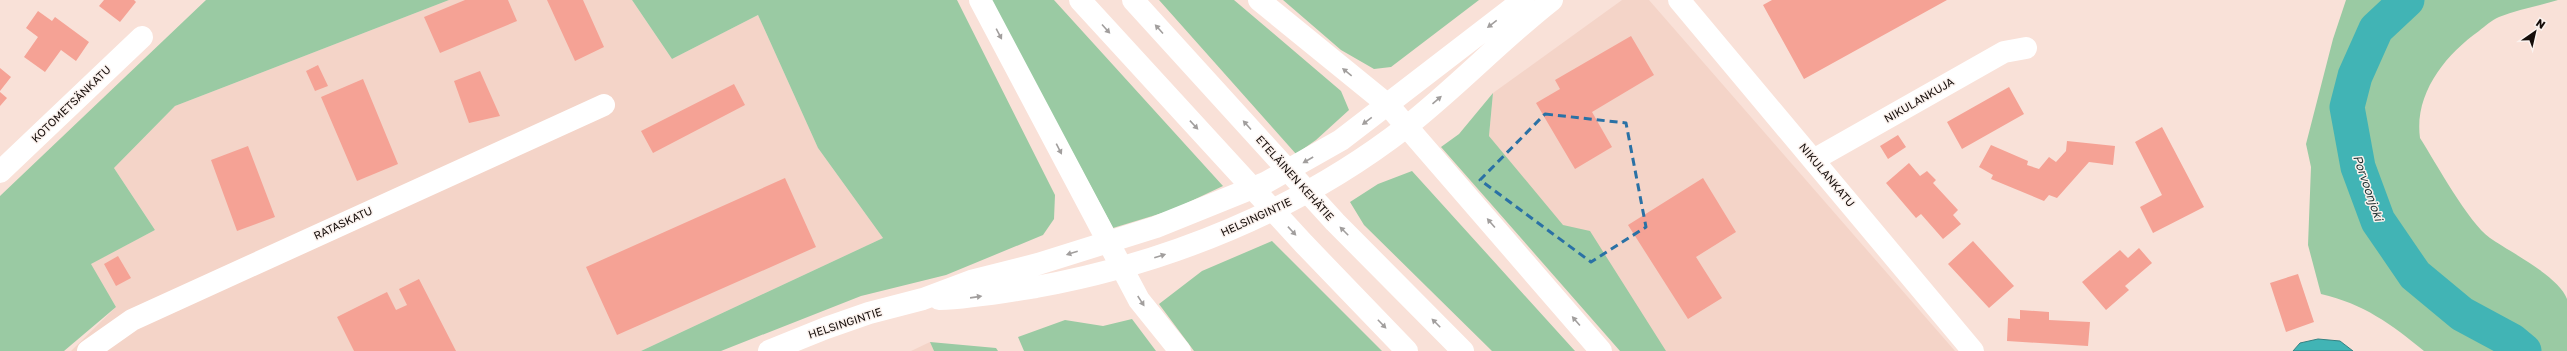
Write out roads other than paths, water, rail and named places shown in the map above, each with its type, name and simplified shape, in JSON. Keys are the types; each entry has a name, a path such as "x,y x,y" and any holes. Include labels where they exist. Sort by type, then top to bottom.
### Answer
{"main road":[{"path":"980,0 1110,242 1139,300 1180,351"},
{"path":"1080,0 1304,244 1408,351"},
{"name":"ETELÄINEN KEHÄTIE","path":"1133,0 1335,222 1463,351"},
{"path":"1259,0 1388,105 1601,351"},
{"name":"HELSINGINTIE","path":"769,351 826,328 924,299 971,281 1110,242 1197,212 1265,183 1341,140 1522,0"},
{"name":"HELSINGINTIE","path":"924,299 973,298 1093,275 1123,267 1218,234 1281,206 1360,160 1407,126 1552,0"},
{"name":"NIKULANKATU","path":"1679,0 1815,159 1973,351"},
{"name":"KOTOMETSÄNKATU","path":"0,172 142,37"},
{"name":"NIKULANKUJA","path":"1815,159 2004,52 2026,48"},
{"name":"RATASKATU","path":"88,351 132,320 604,105"}],"water":[{"path":"2318,339 2340,341 2353,351 2293,351 2300,343"}],"waterway":[{"name":"Porvoonjoki","path":"2407,0 2376,29 2355,76 2347,107 2358,167 2378,221 2415,275 2462,314 2512,341 2524,351"}]}
